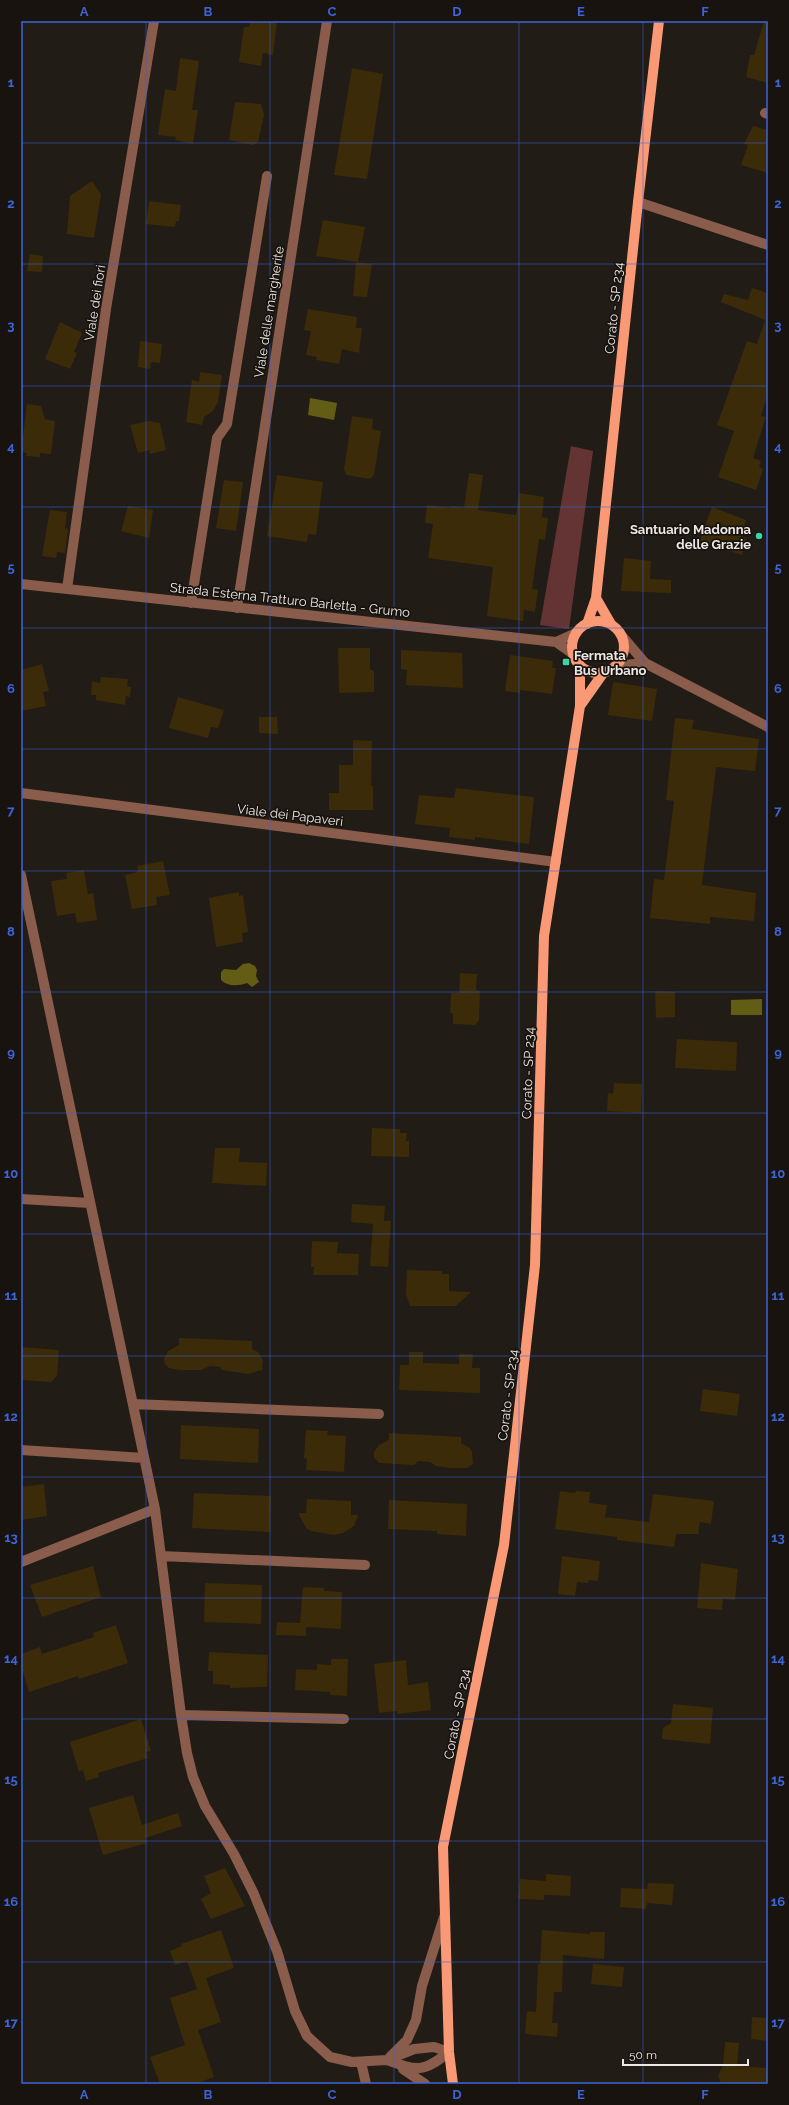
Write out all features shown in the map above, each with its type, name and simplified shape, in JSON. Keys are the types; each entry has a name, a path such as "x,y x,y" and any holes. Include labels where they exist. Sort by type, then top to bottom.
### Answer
{"main road":[{"name":"Corato - SP 234","path":"587,624 596,598 638,202 659,21"},
{"path":"596,598 611,624 622,636 623,652 615,666"},
{"path":"574,654 574,640 576,633 587,624 599,622 611,624"},
{"name":"Corato - SP 234","path":"452,2084 449,2052 443,1847 504,1545 536,1265 544,936 580,706 580,665 574,654"},
{"path":"580,665 591,672 604,672"},
{"name":"Corato - SP 234","path":"580,706 604,672 615,666"}],"street":[{"name":"Viale dei fiori","path":"67,589 106,309 154,21"},
{"name":"Viale delle margherite","path":"237,608 327,21"},
{"path":"191,603 217,438 228,424 267,176"},
{"path":"638,202 768,245"},
{"name":"Strada Esterna Tratturo Barletta - Grumo","path":"21,584 556,642 574,654"},
{"path":"556,642 576,633"},
{"path":"622,636 645,663 768,727"},
{"path":"615,666 645,663"},
{"name":"Viale dei Papaveri","path":"21,793 556,862"},
{"path":"21,875 155,1509 181,1715 187,1753 196,1785 205,1806 234,1854 254,1894 277,1951 295,2011 307,2036 330,2057 352,2062 387,2060 414,2049 434,2048 449,2052"},
{"path":"21,1199 90,1203"},
{"path":"133,1404 379,1414"},
{"path":"21,1450 144,1458"},
{"path":"21,1562 155,1509"},
{"path":"161,1556 365,1565"},
{"path":"181,1715 344,1719"},
{"path":"387,2060 406,2040 416,2020 422,1986 444,1917"},
{"path":"387,2060 413,2069 432,2066 449,2052"},
{"path":"387,2060 425,2084"},
{"path":"361,2062 366,2084"}],"shaded area":[{"path":"310,398 337,403 334,420 308,415"},
{"path":"571,446 593,451 569,629 540,625"},
{"path":"249,963 255,966 257,970 256,976 259,982 252,987 247,983 233,985 227,984 221,980 221,972 224,969 236,970 243,964"},
{"path":"762,999 762,1015 731,1015 731,1000"}],"building":[{"path":"250,21 277,21 273,55 263,53 261,66 239,62 244,27 249,27"},
{"path":"764,21 768,21 768,83 746,77 750,55 754,55"},
{"path":"180,58 199,61 192,110 198,110 193,144 175,140 176,137 158,135 165,89 176,91"},
{"path":"352,68 383,74 367,179 334,175"},
{"path":"235,102 261,104 264,115 258,142 253,145 229,140"},
{"path":"753,126 768,130 768,173 741,165 748,145 744,144"},
{"path":"92,181 101,194 94,238 67,234 70,196"},
{"path":"149,201 181,205 179,221 176,221 175,227 146,224"},
{"path":"323,220 365,227 358,262 316,256"},
{"path":"30,254 43,256 42,272 27,271"},
{"path":"356,262 372,264 367,297 353,296"},
{"path":"752,288 768,293 768,394 761,416 766,417 753,458 761,461 759,467 763,469 756,490 718,477 734,431 717,425 747,341 757,344 765,320 721,302 724,294 748,300"},
{"path":"308,309 357,317 356,328 362,328 359,353 342,349 339,364 316,360 317,357 306,355 311,331 304,330"},
{"path":"60,322 82,333 74,352 77,353 70,369 45,359"},
{"path":"140,341 162,344 160,363 151,362 150,369 138,367"},
{"path":"200,372 222,375 218,402 213,411 204,417 202,425 186,422 192,380 199,382"},
{"path":"27,404 41,406 45,419 55,421 51,454 40,453 40,457 26,456 27,453 21,452"},
{"path":"352,416 373,419 372,429 381,431 374,475 370,479 347,475 344,470"},
{"path":"149,421 160,423 166,450 150,454 149,450 138,453 130,425"},
{"path":"469,473 483,475 478,510 516,515 519,493 544,497 542,517 548,518 545,540 539,539 532,589 538,590 535,612 524,610 523,621 487,616 493,567 428,558 433,524 425,523 427,505 464,508"},
{"path":"277,475 323,482 316,535 308,534 307,542 267,536"},
{"path":"224,480 243,482 236,531 216,528"},
{"path":"128,506 153,510 149,538 121,531"},
{"path":"712,507 746,520 741,537 747,539 742,555 700,541"},
{"path":"50,510 67,512 65,528 68,529 65,553 57,552 56,558 42,556"},
{"path":"624,558 651,561 650,579 671,580 671,593 621,591"},
{"path":"338,648 370,648 370,669 374,671 374,692 339,693"},
{"path":"401,650 462,653 463,688 406,685 407,670 401,669"},
{"path":"510,655 553,661 552,668 556,668 552,694 520,690 520,693 505,691"},
{"path":"42,664 49,691 43,692 46,706 21,711 21,670"},
{"path":"101,677 128,679 127,687 131,687 130,697 126,696 125,705 96,700 96,695 91,695 92,681 100,683"},
{"path":"613,682 657,689 652,721 608,715"},
{"path":"178,697 224,710 218,728 211,727 208,738 169,728"},
{"path":"259,717 277,717 278,734 259,733"},
{"path":"675,718 694,720 692,729 759,739 755,771 716,767 702,885 756,893 754,921 710,917 710,924 650,918 654,879 664,880 674,801 666,800"},
{"path":"353,740 372,741 371,786 373,786 373,810 329,810 329,793 339,793 339,765 353,765"},
{"path":"456,788 534,797 529,844 475,837 475,840 449,837 450,828 415,824 419,795 454,798"},
{"path":"163,861 170,895 156,897 157,905 132,909 125,875 138,872 137,866"},
{"path":"84,870 88,894 93,893 97,920 77,923 75,913 57,916 51,881 67,879 66,873"},
{"path":"239,892 239,896 243,895 248,932 242,933 243,942 216,947 209,898"},
{"path":"460,973 477,974 476,990 480,991 479,1020 475,1025 453,1024 453,1013 450,1013 451,993 459,993"},
{"path":"655,991 675,992 675,1017 656,1018"},
{"path":"677,1039 737,1042 736,1071 675,1068"},
{"path":"614,1083 642,1084 641,1113 607,1111 608,1093 613,1094"},
{"path":"372,1128 400,1129 400,1133 407,1133 406,1141 409,1141 409,1157 371,1156"},
{"path":"215,1148 240,1148 239,1162 267,1163 266,1186 212,1183"},
{"path":"352,1204 385,1206 384,1221 391,1221 388,1267 370,1266 373,1224 351,1222"},
{"path":"312,1241 338,1242 337,1253 359,1254 358,1275 313,1275 314,1267 311,1267"},
{"path":"407,1270 442,1271 442,1274 449,1274 449,1291 471,1292 456,1306 410,1306 406,1294"},
{"path":"179,1338 252,1341 252,1349 258,1352 263,1360 262,1370 248,1374 222,1370 220,1367 210,1366 201,1370 180,1370 169,1368 165,1364 164,1359 168,1351 179,1345"},
{"path":"21,1347 59,1350 57,1376 51,1382 21,1380"},
{"path":"409,1352 423,1352 423,1363 459,1364 459,1354 473,1354 472,1368 480,1368 480,1393 399,1390 400,1365 409,1365"},
{"path":"703,1389 740,1394 737,1416 700,1411"},
{"path":"181,1425 259,1429 258,1463 180,1459"},
{"path":"306,1430 328,1431 327,1435 346,1436 344,1472 306,1470 307,1459 304,1458"},
{"path":"389,1433 461,1437 461,1443 470,1448 472,1452 473,1464 467,1468 450,1468 436,1466 430,1462 418,1461 414,1465 379,1463 374,1457 374,1452 379,1445 389,1440"},
{"path":"44,1484 47,1516 21,1520 21,1487"},
{"path":"560,1491 575,1493 576,1491 590,1492 589,1503 607,1505 605,1517 649,1522 653,1494 714,1501 711,1524 700,1522 698,1534 676,1534 674,1547 617,1540 617,1537 555,1529"},
{"path":"194,1493 271,1496 270,1532 192,1528"},
{"path":"307,1499 351,1501 351,1515 358,1515 354,1526 343,1533 334,1535 311,1531 306,1528 298,1513 306,1513"},
{"path":"389,1500 467,1504 466,1536 437,1534 437,1531 388,1529"},
{"path":"562,1556 600,1561 598,1581 589,1580 588,1583 577,1582 575,1596 558,1594"},
{"path":"701,1563 738,1569 735,1600 723,1599 722,1610 697,1608"},
{"path":"93,1566 101,1597 42,1617 30,1585"},
{"path":"205,1583 262,1585 261,1624 204,1622"},
{"path":"303,1587 324,1588 324,1591 342,1592 341,1629 306,1627 306,1636 276,1635 277,1622 300,1623"},
{"path":"116,1625 128,1663 79,1679 78,1676 29,1692 21,1666 21,1654 40,1647 42,1654 94,1637 93,1633"},
{"path":"209,1652 268,1655 267,1687 230,1688 230,1685 213,1684 213,1671 208,1671"},
{"path":"331,1659 348,1659 347,1696 330,1695 330,1692 295,1690 296,1669 317,1670 317,1664 331,1665"},
{"path":"406,1660 408,1685 428,1682 431,1710 397,1714 397,1711 379,1713 374,1664"},
{"path":"673,1704 713,1708 710,1744 662,1739 663,1728 671,1723"},
{"path":"141,1719 151,1751 146,1752 148,1758 98,1773 99,1777 86,1781 83,1770 79,1772 70,1742"},
{"path":"133,1795 142,1825 178,1813 182,1826 145,1838 147,1843 103,1855 89,1808"},
{"path":"225,1868 245,1906 211,1919 201,1899 211,1893 204,1876"},
{"path":"546,1874 571,1876 570,1896 544,1895 544,1900 518,1899 520,1879 546,1881"},
{"path":"648,1883 674,1884 672,1905 647,1903 646,1909 620,1907 621,1888 647,1889"},
{"path":"221,1930 234,1968 206,1978 221,2022 198,2030 214,2077 195,2084 160,2084 150,2057 185,2045 170,1998 197,1989 187,1961 175,1965 170,1951 182,1946 181,1944"},
{"path":"542,1930 590,1934 590,1932 605,1932 604,1959 563,1955 562,1992 554,1992 552,2023 558,2023 557,2037 525,2034 527,2011 536,2012 538,1964 540,1964"},
{"path":"593,1964 624,1967 622,1987 591,1984"},
{"path":"752,2017 768,2018 768,2041 751,2039"},
{"path":"725,2042 739,2043 737,2066 768,2068 768,2084 721,2083 718,2076 723,2065"}],"place":[{"name":"Santuario Madonna delle Grazie","path":"759,536"},
{"name":"Fermata Bus Urbano","path":"566,662"}]}
